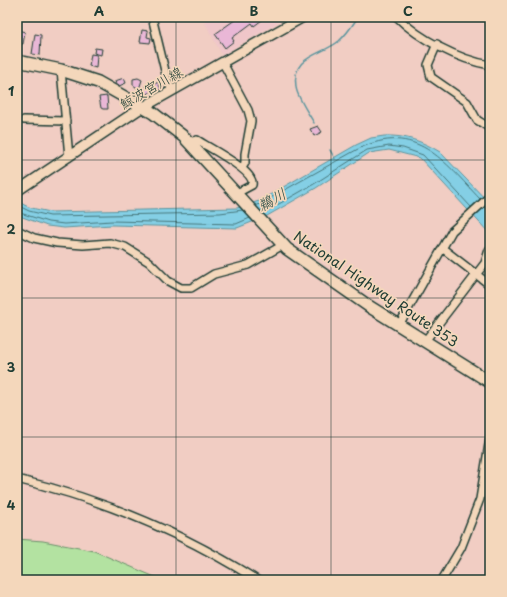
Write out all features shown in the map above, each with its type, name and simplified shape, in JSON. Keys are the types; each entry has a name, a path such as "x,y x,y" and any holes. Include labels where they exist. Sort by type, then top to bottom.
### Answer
{"highway":[{"name":"National Highway Route 353","path":"17,61 61,70 98,82 143,107 174,128 189,142 283,245 355,297 490,382"}],"main road":[{"name":"鯨波宮川線","path":"17,191 143,107 303,17"}],"street":[{"path":"152,17 166,79 172,91"},
{"path":"398,17 414,31 462,58 490,64"},
{"path":"436,44 428,65 431,77 467,102 477,120 490,128"},
{"path":"223,63 248,110 251,121 245,154 245,163 242,168"},
{"path":"61,70 69,157"},
{"path":"24,120 66,121"},
{"path":"189,142 197,140 242,168 249,175 253,184 237,195"},
{"path":"399,325 452,231 490,196"},
{"path":"17,230 34,238 57,243 83,245 110,243 125,247 149,262 172,284 181,288 191,288 219,272 238,269 253,263 283,245"},
{"path":"442,248 490,285"},
{"path":"425,341 485,263 489,250"},
{"path":"442,580 461,548 480,499 490,438"},
{"path":"17,480 102,503 150,522 257,580"}],"shaded area":[{"path":"202,17 287,17 222,55"}],"green space":[{"path":"17,539 43,541 94,551 162,580 17,580"}],"water":[{"name":"鵜川","path":"384,136 413,140 440,152 490,204 490,234 420,158 389,150 369,153 316,188 267,216 237,228 112,225 64,228 47,226 17,215 17,199 28,207 50,212 237,208 259,201 356,145 371,138"}],"building":[{"path":"239,17 266,17 254,26 252,23 232,38 234,41 225,48 215,34"},
{"path":"18,30 25,32 23,44 17,43"},
{"path":"142,30 148,31 147,37 151,38 150,43 140,42"},
{"path":"35,34 41,35 40,55 32,54"},
{"path":"95,48 102,49 101,55 94,53"},
{"path":"91,54 97,55 96,68 89,66"},
{"path":"124,78 126,83 119,86 116,84 115,81"},
{"path":"138,78 142,80 139,89 133,85 133,79"},
{"path":"161,81 159,85 161,89 156,92 155,89 143,96 140,92 148,83 150,86"},
{"path":"107,96 108,109 103,109 101,108 99,97"},
{"path":"318,126 322,132 314,136 310,129"}],"waterway":[{"path":"314,123 297,91 296,76 298,68 309,58 339,41 347,33 358,17"},
{"path":"330,150 335,159"}]}
